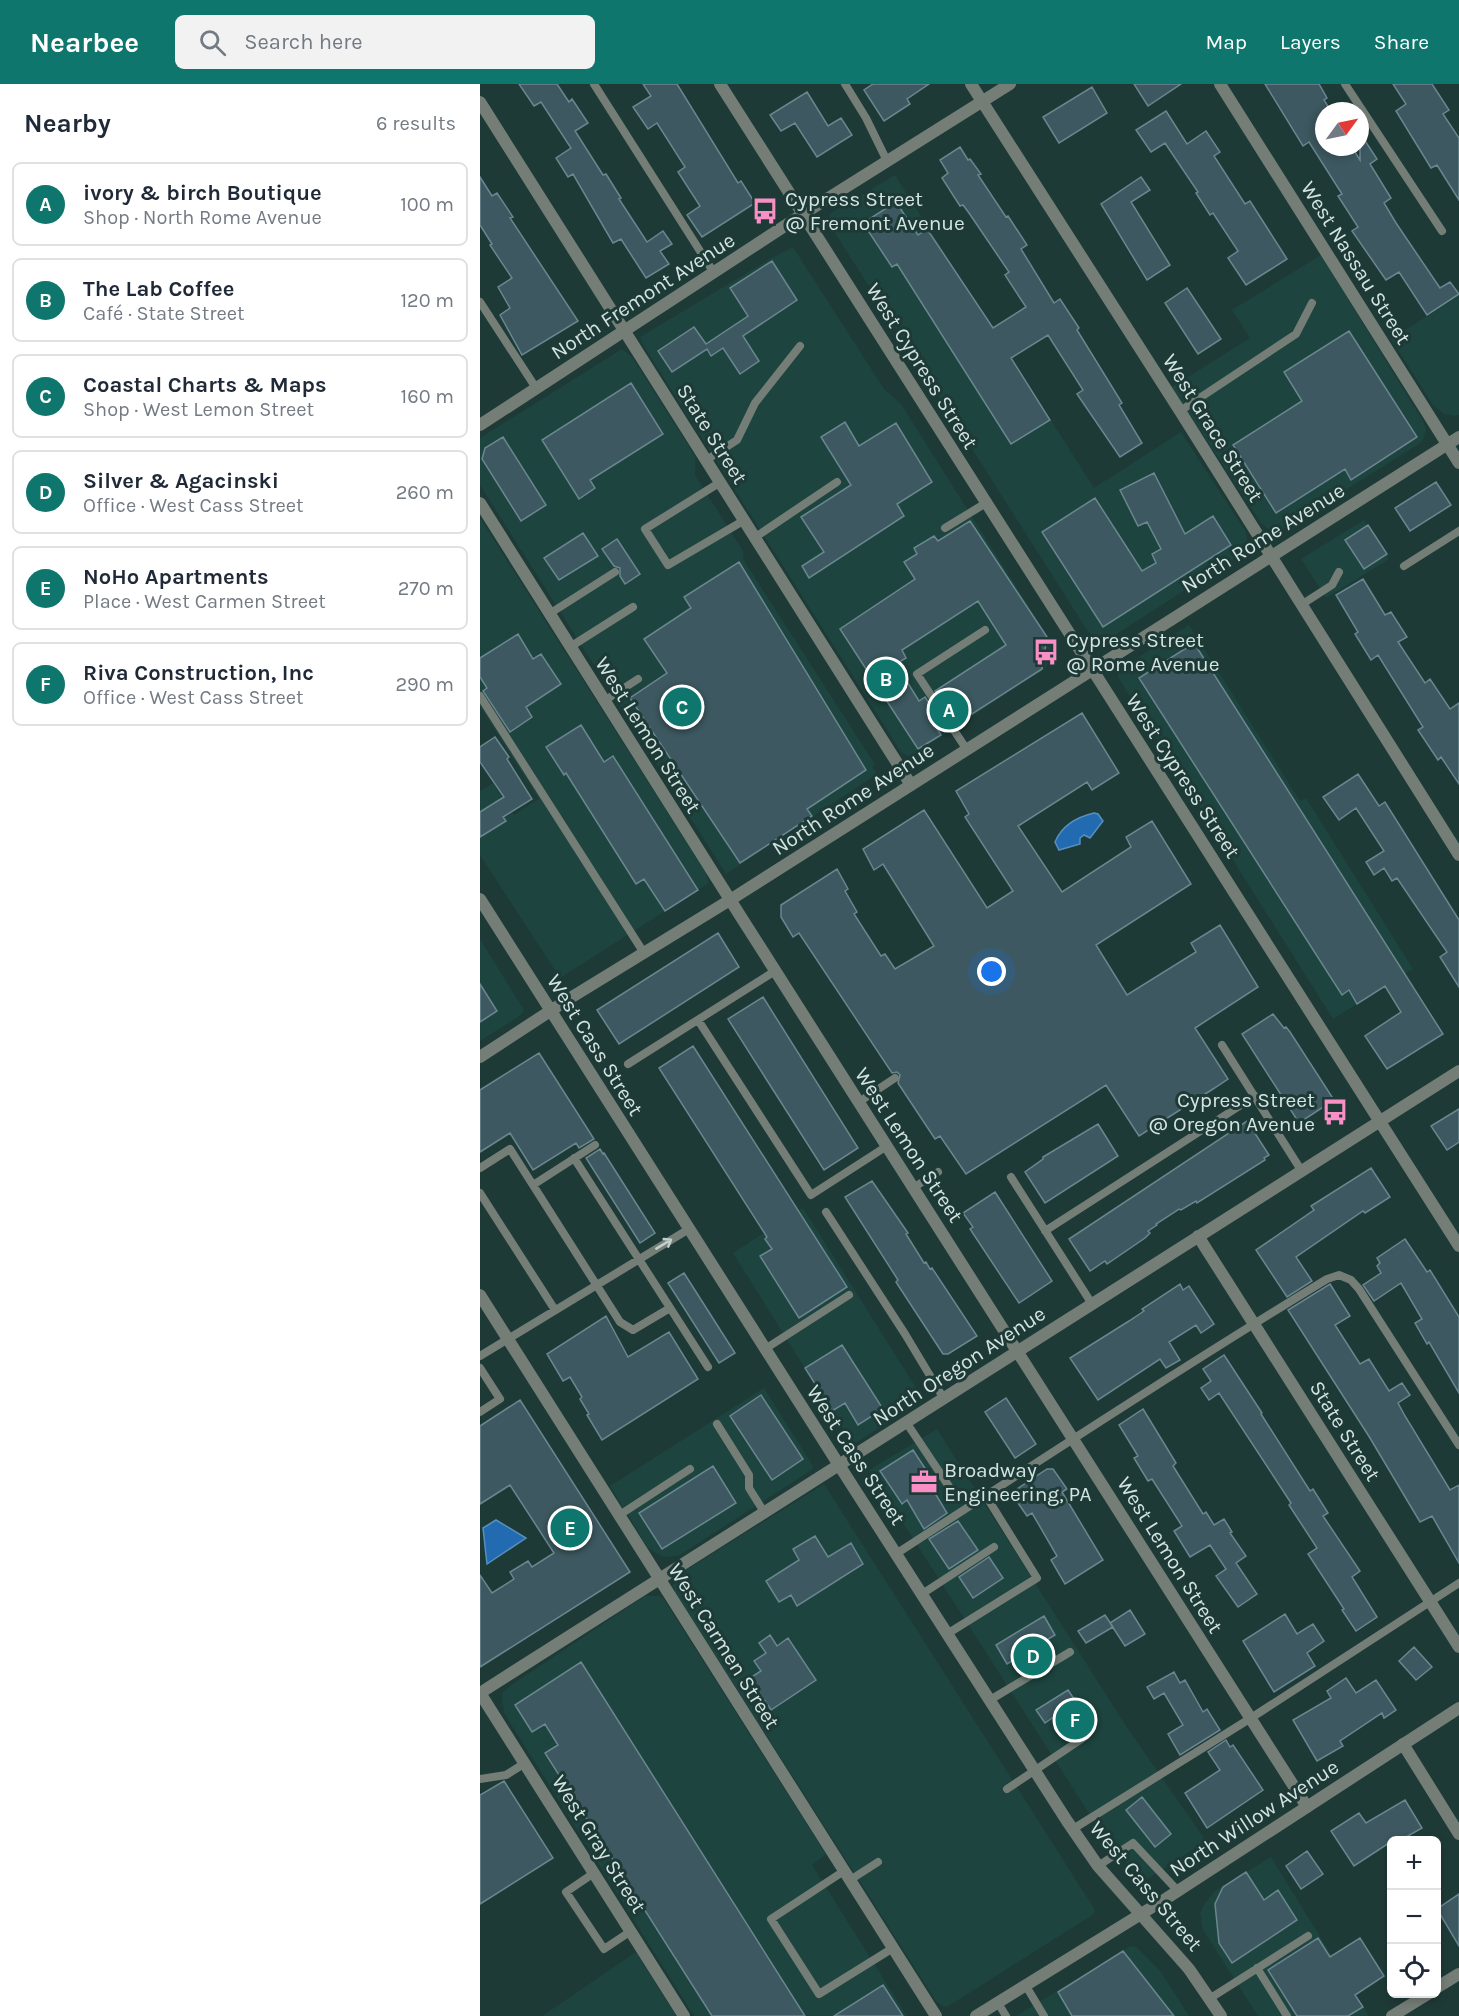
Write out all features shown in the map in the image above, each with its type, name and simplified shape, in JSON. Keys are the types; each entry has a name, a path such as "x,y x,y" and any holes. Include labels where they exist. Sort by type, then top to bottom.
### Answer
{"street":[{"name":"West Cypress Street","path":"720,84 1459,1245"},
{"name":"West Grace Street","path":"971,84 1459,855"},
{"name":"North Fremont Avenue","path":"480,425 803,214 1010,84"},
{"name":"West Nassau Street","path":"1220,84 1459,463"},
{"name":"State Street","path":"480,102 911,785"},
{"name":"North Rome Avenue","path":"480,1057 1459,437"},
{"name":"West Lemon Street","path":"480,502 730,900 1307,1807"},
{"name":"West Cass Street","path":"480,899 1073,1829 1098,1866 1189,1969 1221,2016"},
{"name":"North Oregon Avenue","path":"480,1693 1459,1071"},
{"name":"State Street","path":"1198,1236 1459,1647"},
{"name":"West Carmen Street","path":"480,1295 936,2016"},
{"name":"West Gray Street","path":"480,1693 684,2016"},
{"name":"North Willow Avenue","path":"976,2016 1178,1891 1459,1708"},
{"path":"1403,1744 1459,1834"},
{"path":"1441,1985 1459,1974"},
{"path":"1392,2016 1421,1998"}],"lane":[{"path":"594,84 714,273"},
{"path":"844,84 866,118 887,161"},
{"path":"1346,84 1442,231"},
{"path":"480,302 536,388"},
{"path":"1180,411 1296,334 1312,303"},
{"path":"705,461 736,440 755,403 800,346"},
{"path":"754,538 837,482"},
{"path":"719,483 645,529 668,565 743,521"},
{"path":"945,528 986,503"},
{"path":"1404,566 1459,531"},
{"path":"549,614 615,572"},
{"path":"1301,605 1332,585 1339,572"},
{"path":"570,647 633,607"},
{"path":"967,750 917,674 985,630"},
{"path":"604,701 638,680"},
{"path":"480,696 644,953"},
{"path":"628,1064 776,971"},
{"path":"698,1020 811,1195 887,1146"},
{"path":"1222,1045 1301,1170"},
{"path":"859,1102 895,1078"},
{"path":"1045,1231 1255,1096"},
{"path":"533,1185 595,1145"},
{"path":"480,1168 510,1149 620,1322 633,1330 670,1308"},
{"path":"574,1158 708,1368"},
{"path":"913,1188 938,1172"},
{"path":"1011,1177 1092,1304"},
{"path":"480,1193 555,1310"},
{"path":"826,1212 944,1399"},
{"path":"480,1356 689,1229"},
{"path":"896,1554 1073,1438 1254,1324 1327,1279 1340,1275 1351,1280 1359,1288 1459,1445"},
{"path":"765,1349 849,1295"},
{"path":"480,1368 500,1399 480,1412"},
{"path":"906,1422 950,1488"},
{"path":"717,1424 749,1475 749,1488 764,1512"},
{"path":"618,1516 690,1470"},
{"path":"947,1634 1037,1578 986,1496"},
{"path":"922,1594 994,1547"},
{"path":"1073,1829 1251,1718 1459,1583"},
{"path":"990,1700 1070,1652"},
{"path":"1007,1789 1086,1736"},
{"path":"480,1779 506,1775 525,1763"},
{"path":"1098,1866 1133,1843 1178,1891"},
{"path":"878,1862 847,1876 771,1919 819,1994 893,1948"},
{"path":"594,1873 566,1892 604,1949 631,1931"},
{"path":"1209,1999 1308,1935"},
{"path":"1257,1968 1287,2016"},
{"path":"1026,1986 1044,2016"},
{"path":"998,2003 1006,2016"}],"shaded area":[{"path":"895,175 1094,488 1181,432 1246,532 1248,547 1246,551 1115,635 1099,638 1087,630 830,225 831,213"},
{"path":"793,247 884,389 901,404 1060,656 1042,671 909,757 901,752 640,337"},
{"path":"1321,255 1426,429 1422,442 1283,529 1268,529 1261,523 1172,387 1250,338 1232,310"},
{"path":"1459,296 1459,415 1454,416 1444,414 1433,405 1391,339"},
{"path":"622,349 632,357 695,456 695,475 743,551 743,559 874,763 873,768 877,774 726,874 480,485 480,438"},
{"path":"480,518 706,873 709,883 560,978 480,855 480,791 493,783 514,815 539,799 480,706"},
{"path":"1364,520 1389,559 1326,598 1301,559"},
{"path":"1189,625 1300,801 1306,798 1413,969 1333,1019 1118,677 1120,669"},
{"path":"480,939 524,1010 521,1015 480,1041"},
{"path":"803,1208 923,1399 853,1445 733,1253"},
{"path":"764,1388 813,1469 680,1555 661,1556 648,1548 610,1486"},
{"path":"937,1429 1128,1729 1206,1841 1146,1880 1138,1878 1094,1821 869,1470"},
{"path":"824,1484 1095,1910 1094,1914 947,2007 936,2001 675,1592 673,1585 678,1575"},
{"path":"645,1596 663,1598 826,1854 812,1865 907,2016 694,2016 504,1713 503,1692 511,1685"},
{"path":"1271,1857 1369,2016 1258,2016 1203,1930 1200,1913 1215,1891"},
{"path":"1131,1946 1136,1947 1161,1972 1189,2016 1016,2016"},
{"path":"636,1952 676,2016 542,2016 554,2008"}],"water":[{"path":"1094,813 1098,814 1103,821 1090,838 1084,835 1080,838 1080,844 1059,850 1055,842 1066,826 1076,819"},
{"path":"496,1520 526,1538 487,1564 483,1528"}],"building":[{"path":"519,84 557,84 569,102 572,99 588,123 575,131 603,175 606,174 647,242 663,231 672,244 660,251 669,264 646,278 621,239 613,243 573,174 568,177 556,158 571,148 541,102 534,106"},
{"path":"643,84 677,84 738,183 741,181 755,203 702,237 687,215 700,206 678,172 685,167 657,123 648,129 633,107 651,96"},
{"path":"873,84 929,84 907,99 910,104 884,121 864,90"},
{"path":"1134,84 1181,84 1148,106"},
{"path":"1265,84 1319,84 1327,98 1324,100 1325,102 1315,102 1315,151 1309,142 1303,146"},
{"path":"1393,84 1432,84 1449,110 1443,114 1459,138 1459,200 1437,165 1431,168 1396,111 1406,104"},
{"path":"1092,87 1107,113 1059,143 1043,117"},
{"path":"807,92 828,126 841,118 852,135 817,157 795,123 781,131 770,115"},
{"path":"1166,111 1187,144 1206,131 1220,152 1214,156 1245,204 1250,201 1287,259 1246,285 1228,258 1238,251 1213,213 1210,215 1196,193 1198,192 1165,143 1151,152 1136,130"},
{"path":"960,147 981,174 978,175 1027,245 1021,249 1054,303 1060,299 1122,403 1119,405 1142,443 1120,457 1077,394 1083,390 1048,335 1011,358 1050,420 1011,444 897,264 892,267 863,223 896,202 918,235 927,229 993,328 1026,307 1005,275 1009,272 942,178 948,173 940,160"},
{"path":"1369,147 1377,159 1370,164 1391,198 1384,203 1396,223 1440,288 1450,282 1459,294 1427,315 1399,272 1386,280 1352,231 1358,227 1338,196 1342,194 1318,156 1358,156 1360,160 1360,156 1369,156"},
{"path":"480,177 492,196 497,193 513,217 510,218 578,321 522,355 500,315 510,308 498,287 512,278 480,225"},
{"path":"1141,177 1150,190 1131,202 1170,265 1147,280 1101,204"},
{"path":"772,261 797,300 743,336 759,361 740,374 723,348 711,356 707,349 672,372 658,351 694,327 706,344 748,316 730,288"},
{"path":"1187,288 1221,339 1198,354 1165,303"},
{"path":"1349,331 1417,437 1351,480 1345,469 1276,513 1233,445 1302,401 1284,372"},
{"path":"631,383 663,434 590,480 595,488 579,499 542,440"},
{"path":"845,422 859,446 896,423 932,482 897,504 904,516 809,578 802,566 824,552 801,517 851,485 821,437"},
{"path":"503,437 546,505 521,521 482,459 485,448"},
{"path":"1154,473 1185,534 1213,516 1231,545 1103,627 1042,532 1095,498 1142,571 1156,563 1152,554 1161,549 1147,522 1138,526 1120,490"},
{"path":"1436,482 1451,505 1410,531 1395,508"},
{"path":"970,521 1047,637 1042,669 972,714 959,693 943,703 935,691 1006,645 978,601 902,650 906,658 896,664 919,701 925,697 933,709 927,713 941,735 918,749 840,629 915,579 904,562 917,554 914,548 934,536 938,541"},
{"path":"1368,525 1387,554 1364,569 1345,540"},
{"path":"583,533 598,556 559,580 544,558"},
{"path":"617,539 640,574 625,584 620,576 620,568 614,566 602,549"},
{"path":"739,562 866,770 807,809 812,816 740,863 630,698 667,673 644,639 691,608 684,597"},
{"path":"1363,579 1385,615 1391,612 1407,637 1398,642 1425,683 1430,679 1450,709 1459,703 1459,784 1441,757 1438,760 1418,730 1423,727 1378,655 1371,660 1355,634 1358,632 1336,595"},
{"path":"518,634 533,659 541,654 561,684 526,707 532,717 510,732 483,691 487,688 480,677 480,658"},
{"path":"1194,643 1443,1034 1387,1069 1365,1036 1401,1012 1385,986 1357,1004 1349,990 1342,995 1139,678"},
{"path":"1082,713 1119,773 1092,790 1087,782 1018,826 1062,892 1131,847 1126,837 1152,821 1191,884 1096,945 1127,995 1196,952 1191,943 1220,925 1258,987 1195,1028 1228,1079 1213,1089 1139,1136 1106,1085 966,1174 940,1136 935,1139 898,1083 900,1075 897,1072 892,1073 799,933 793,937 781,917 781,905 837,869 848,889 845,891 857,912 854,914 881,956 885,954 895,969 934,946 883,864 874,870 863,849 924,810 987,908 1013,891 965,817 969,814 956,791"},
{"path":"581,725 604,762 613,756 698,890 665,911 644,879 636,884 566,773 564,775 546,747"},
{"path":"495,737 532,799 503,817 506,821 480,837 480,812 504,797 480,762 480,747"},
{"path":"1358,774 1379,806 1385,802 1459,920 1459,987 1440,957 1447,952 1397,878 1392,881 1384,868 1374,875 1366,862 1384,851 1356,808 1339,820 1323,797"},
{"path":"718,933 739,967 619,1044 597,1010"},
{"path":"480,984 497,1011 480,1022"},
{"path":"763,997 858,1148 824,1170 728,1019"},
{"path":"1273,1014 1290,1032 1334,1100 1299,1123 1242,1034"},
{"path":"693,1046 847,1287 799,1318 760,1256 772,1249 765,1239 767,1237 659,1068"},
{"path":"539,1053 594,1139 579,1148 576,1143 533,1170 510,1133 480,1152 480,1090"},
{"path":"1459,1109 1459,1142 1447,1150 1431,1126"},
{"path":"1247,1121 1269,1155 1264,1158 1265,1160 1197,1203 1196,1201 1179,1209 1156,1224 1148,1231 1150,1233 1145,1238 1107,1264 1105,1261 1090,1271 1069,1239"},
{"path":"1098,1124 1118,1156 1045,1203 1025,1172 1043,1157"},
{"path":"600,1149 655,1233 640,1243 586,1158"},
{"path":"1371,1168 1390,1197 1365,1213 1363,1211 1296,1257 1312,1281 1287,1297 1256,1250 1314,1210 1311,1206"},
{"path":"872,1181 908,1233 906,1234 924,1263 926,1262 930,1269 932,1268 977,1336 948,1354 943,1354 845,1197"},
{"path":"995,1192 1052,1281 1019,1303 970,1229 973,1227 963,1213"},
{"path":"1405,1239 1427,1272 1430,1270 1459,1317 1459,1393 1415,1323 1422,1319 1401,1283 1374,1301 1363,1285 1381,1273 1377,1266 1380,1263 1377,1258"},
{"path":"684,1273 735,1353 719,1363 668,1283"},
{"path":"1180,1284 1183,1290 1189,1286 1214,1324 1201,1333 1196,1325 1169,1342 1180,1360 1166,1368 1160,1359 1098,1400 1070,1358 1144,1311 1142,1309"},
{"path":"1330,1284 1350,1316 1335,1325 1360,1364 1369,1359 1389,1391 1402,1383 1410,1395 1398,1403 1405,1416 1450,1490 1459,1485 1459,1563 1432,1516 1420,1522 1370,1438 1288,1310"},
{"path":"606,1316 628,1357 669,1332 698,1379 602,1440 587,1415 589,1414 580,1399 582,1397 570,1377 563,1381 547,1354"},
{"path":"842,1345 883,1409 858,1425 845,1403 832,1411 805,1368"},
{"path":"1224,1355 1310,1491 1313,1489 1328,1513 1323,1516 1360,1571 1352,1577 1377,1617 1356,1631 1308,1554 1317,1548 1289,1505 1291,1503 1219,1393 1209,1400 1201,1388 1211,1381 1203,1369"},
{"path":"761,1395 803,1459 772,1480 730,1416"},
{"path":"1006,1398 1036,1444 1015,1458 985,1412"},
{"path":"520,1400 630,1572 480,1667 480,1575 492,1593 514,1579 510,1572 528,1561 532,1567 554,1553 510,1485 480,1504 480,1426"},
{"path":"1143,1409 1176,1463 1173,1466 1203,1514 1206,1512 1214,1525 1224,1519 1232,1532 1230,1533 1246,1556 1236,1563 1257,1594 1238,1607 1216,1576 1226,1569 1210,1545 1190,1557 1174,1531 1182,1526 1152,1479 1148,1481 1134,1458 1138,1456 1119,1425"},
{"path":"913,1450 934,1482 930,1485 947,1513 924,1529 907,1500 902,1504 880,1471"},
{"path":"713,1466 736,1503 662,1549 639,1513"},
{"path":"1047,1469 1053,1469 1067,1489 1062,1492 1103,1560 1065,1584 1051,1560 1057,1556 1032,1513 1027,1516 1011,1493"},
{"path":"958,1521 978,1550 949,1569 929,1539"},
{"path":"815,1536 828,1557 851,1543 863,1564 797,1606 791,1595 779,1602 766,1581 799,1560 793,1549"},
{"path":"989,1557 1003,1578 973,1598 959,1577"},
{"path":"1130,1610 1145,1634 1125,1646 1110,1623"},
{"path":"1285,1614 1297,1634 1313,1624 1324,1641 1307,1653 1315,1666 1274,1692 1243,1641"},
{"path":"1105,1615 1113,1627 1086,1643 1078,1631"},
{"path":"1044,1616 1055,1635 1007,1664 996,1645"},
{"path":"770,1635 777,1646 788,1638 816,1680 771,1710 750,1678 761,1671 754,1661 766,1653 759,1643"},
{"path":"1414,1647 1432,1667 1416,1680 1399,1661"},
{"path":"581,1662 805,2016 712,2016 545,1753 558,1745 545,1724 532,1732 515,1705"},
{"path":"1174,1672 1180,1683 1185,1680 1203,1712 1207,1709 1220,1730 1180,1755 1168,1734 1183,1725 1164,1693 1154,1699 1147,1687"},
{"path":"1346,1678 1356,1693 1376,1680 1396,1710 1384,1718 1382,1713 1340,1741 1343,1746 1317,1761 1293,1720 1331,1698 1327,1691"},
{"path":"1068,1690 1085,1715 1064,1729 1055,1716 1045,1723 1036,1710"},
{"path":"1226,1740 1230,1747 1233,1745 1263,1790 1207,1828 1185,1793 1220,1770 1208,1752"},
{"path":"504,1781 553,1858 480,1904 480,1795"},
{"path":"1142,1797 1171,1834 1155,1847 1126,1810"},
{"path":"1405,1800 1422,1828 1408,1836 1387,1836 1387,1844 1354,1866 1331,1831 1359,1813 1366,1823"},
{"path":"1307,1851 1323,1874 1301,1889 1286,1866"},
{"path":"1246,1872 1264,1900 1278,1890 1297,1920 1232,1963 1219,1943 1215,1904 1223,1887"},
{"path":"1459,1894 1459,1946 1441,1916 1441,1906"},
{"path":"1318,1938 1330,1957 1360,1938 1384,1976 1355,1995 1363,2007 1348,2016 1297,2016 1268,1970"},
{"path":"1123,1951 1174,2016 1072,2016 1058,1992"},
{"path":"883,1985 903,2016 834,2016"}],"place":[{"name":"Cypress Street @ Fremont Avenue","path":"765,211"},
{"name":"Cypress Street @ Rome Avenue","path":"1046,652"},
{"name":"The Lab Coffee","path":"886,679"},
{"name":"Coastal Charts & Maps","path":"682,707"},
{"name":"ivory & birch Boutique","path":"949,710"},
{"name":"Cypress Street @ Oregon Avenue","path":"1335,1112"},
{"name":"Broadway Engineering, PA","path":"924,1482"},
{"name":"NoHo Apartments","path":"570,1528"},
{"name":"Silver & Agacinski","path":"1033,1656"},
{"name":"Riva Construction, Inc","path":"1075,1720"}]}
